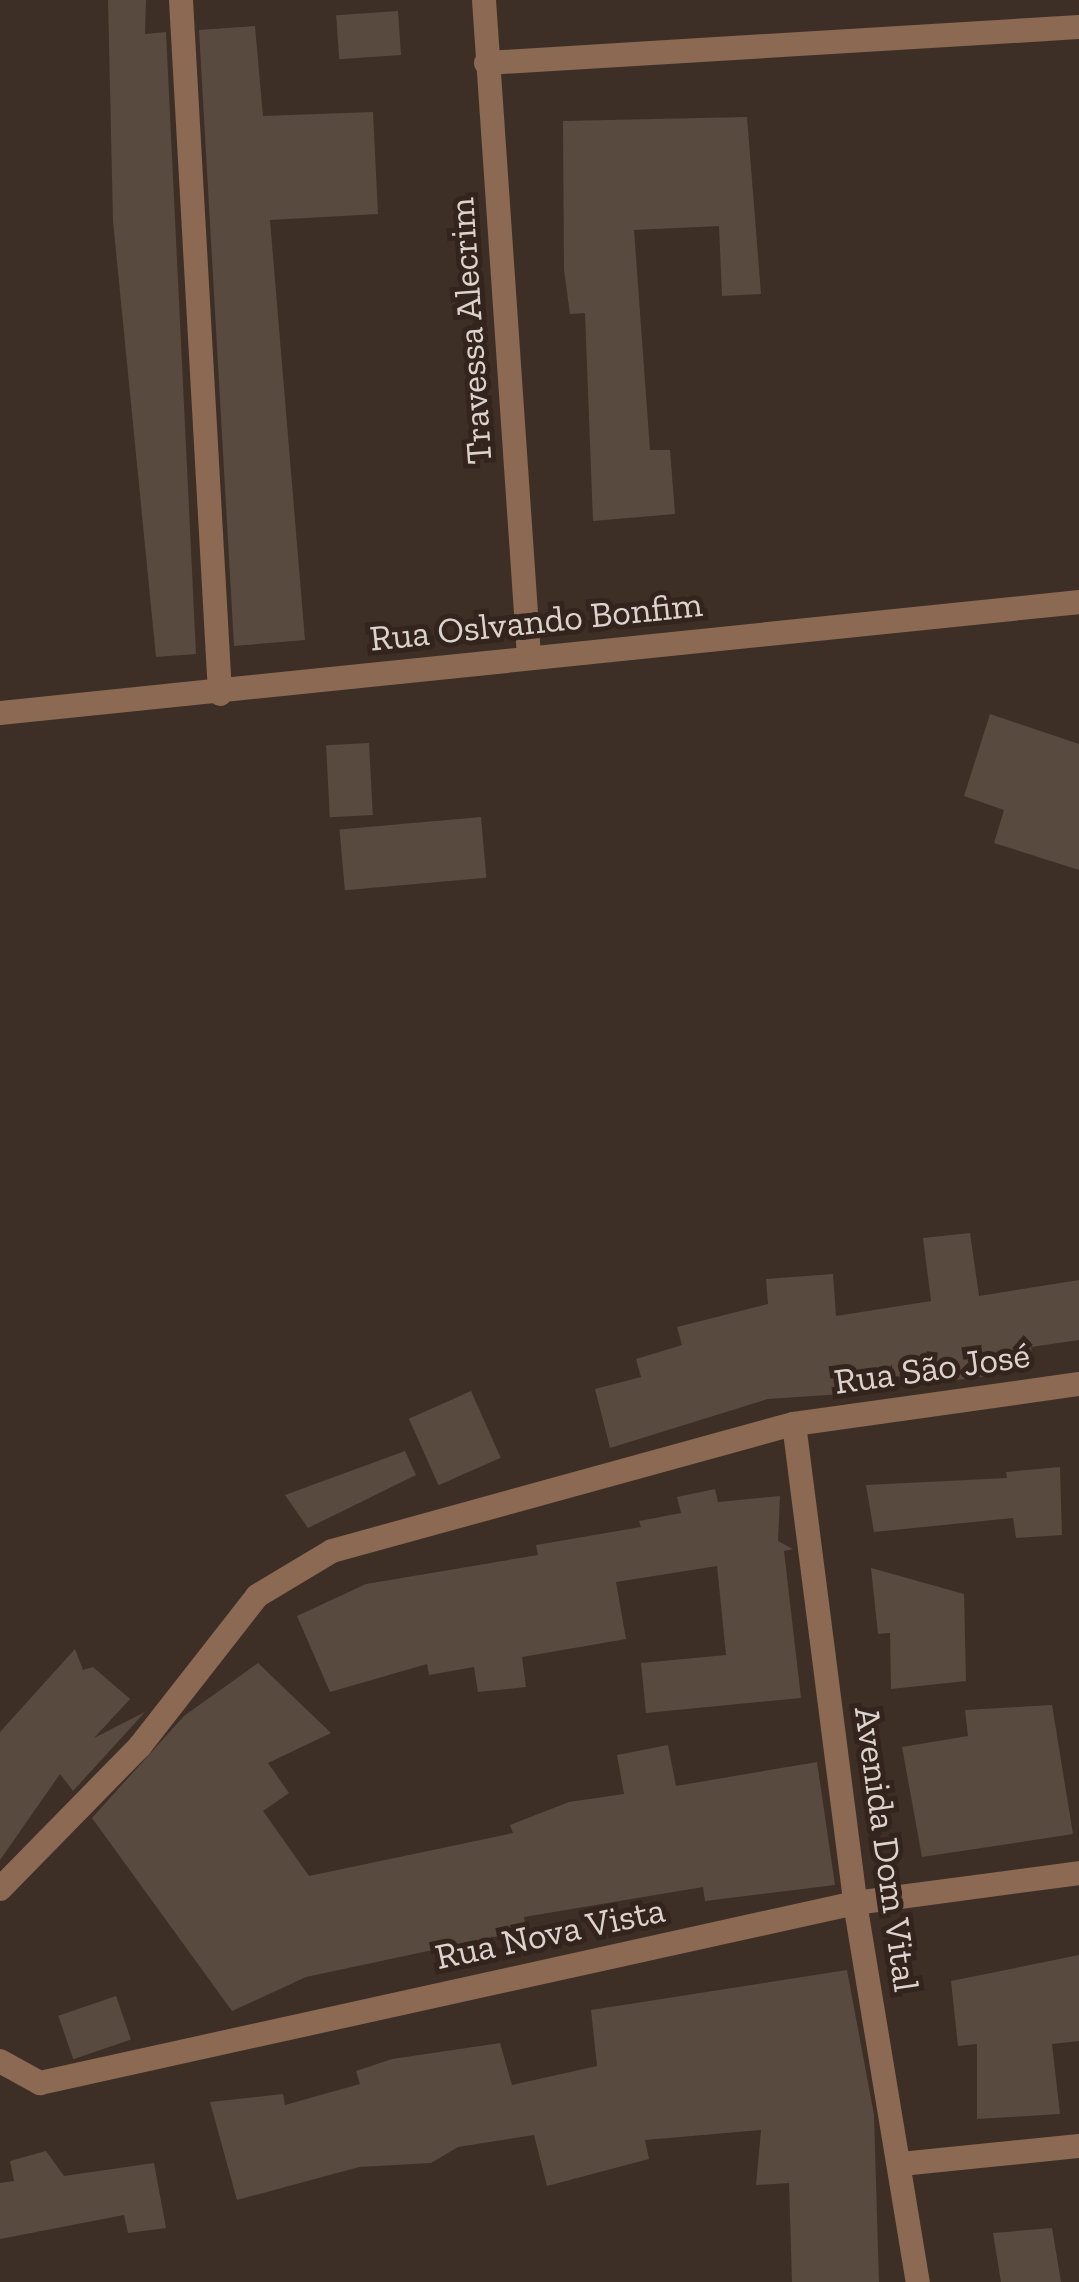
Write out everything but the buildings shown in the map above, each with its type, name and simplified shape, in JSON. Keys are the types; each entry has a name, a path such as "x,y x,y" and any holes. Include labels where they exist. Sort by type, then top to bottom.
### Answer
{"street":[{"path":"181,0 220,694"},
{"name":"Travessa Alecrim","path":"484,0 529,656"},
{"path":"486,63 1079,26"},
{"name":"Rua Oslvando Bonfim","path":"0,713 220,694 529,656 1079,602"},
{"name":"Rua São José","path":"0,1889 140,1746 257,1596 332,1551 794,1424 1079,1384"},
{"name":"Avenida Dom Vital","path":"794,1424 855,1903 918,2282"},
{"name":"Rua Nova Vista","path":"0,2061 40,2083 855,1903 1079,1874"},
{"path":"901,2164 1079,2146"}]}
